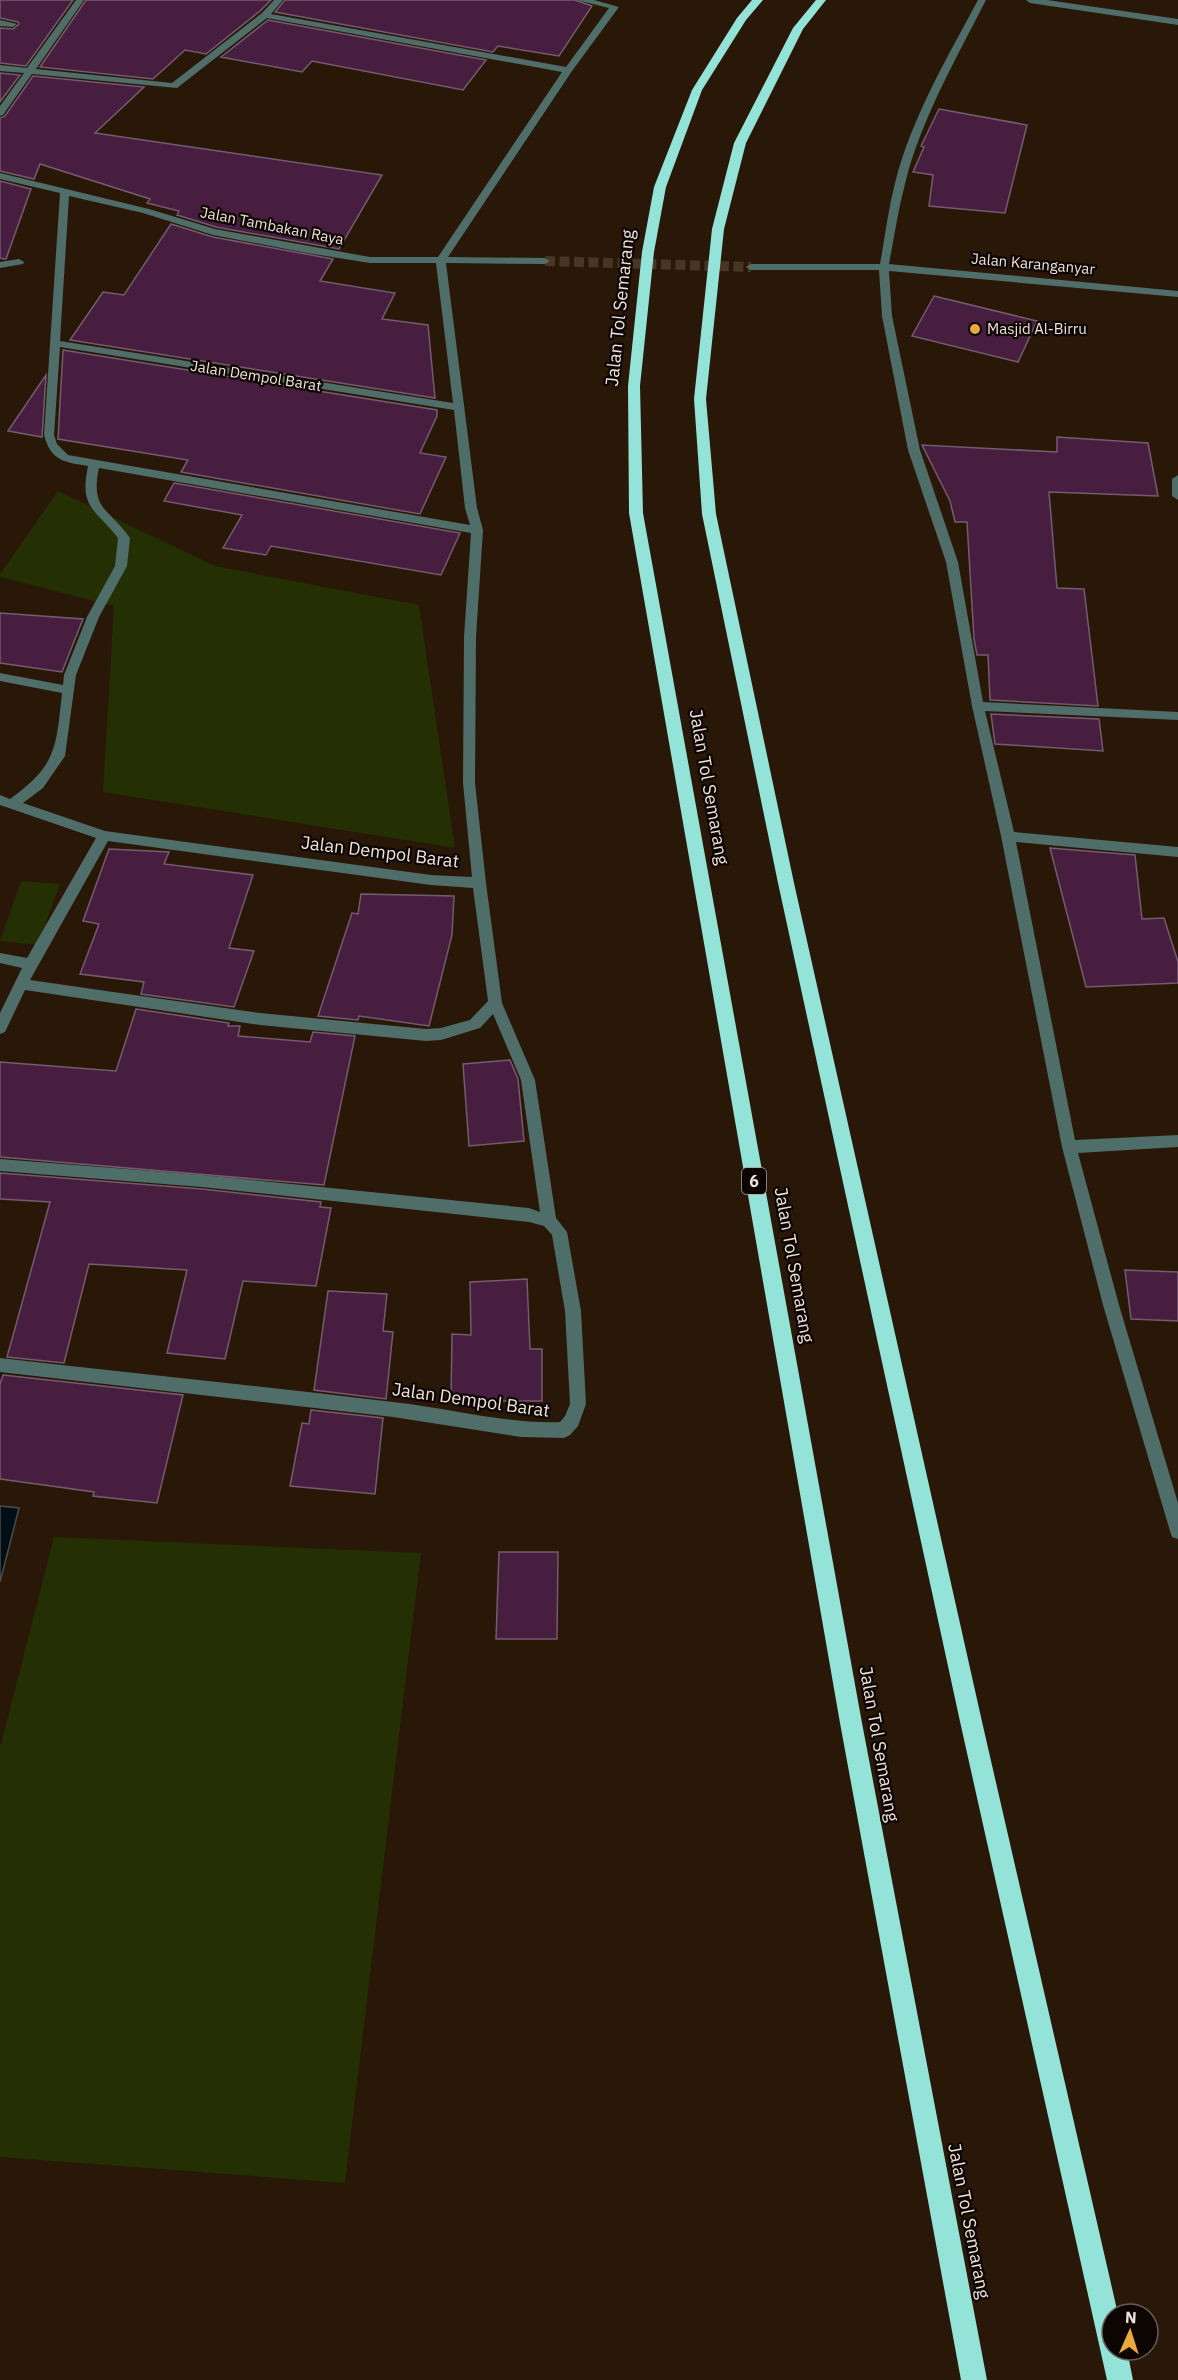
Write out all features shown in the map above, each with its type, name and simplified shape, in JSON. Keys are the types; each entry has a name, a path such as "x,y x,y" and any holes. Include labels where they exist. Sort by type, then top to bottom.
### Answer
{"highway":[{"name":"Jalan Tol Semarang","path":"758,0 742,18 697,90 660,187 648,252 634,386 636,513 851,1723 974,2380"},
{"path":"821,0 798,28 740,143 718,229 700,399 709,514 804,965 1103,2302"},
{"path":"1116,2362 1120,2380"}],"street":[{"path":"0,113 80,0"},
{"path":"0,68 174,86 265,15 279,0"},
{"path":"479,883 469,783 470,637 477,531 471,508 457,407 441,260 568,70 615,7 581,0"},
{"path":"982,0 952,55 919,129 900,182 884,267 887,316 914,450 952,562 978,705 1008,836 1069,1147 1111,1305 1178,1531"},
{"path":"1030,0 1178,22"},
{"path":"265,15 568,70"},
{"path":"0,23 13,24"},
{"name":"Jalan Tambakan Raya","path":"0,176 65,190 213,232 370,260 545,261"},
{"path":"65,190 49,435 52,445 64,458 477,531"},
{"path":"0,265 19,262"},
{"path":"751,267 884,267"},
{"name":"Jalan Karanganyar","path":"884,267 1178,294"},
{"name":"Jalan Dempol Barat","path":"55,343 457,407"},
{"path":"6,802 38,785 59,756 70,675 83,637 121,567 124,538 91,502 88,485 94,464"},
{"path":"1178,479 1178,496"},
{"path":"0,677 68,690"},
{"path":"978,705 1178,716"},
{"name":"Jalan Dempol Barat","path":"0,1365 396,1409 486,1425 550,1431 564,1430 572,1421 578,1404 573,1311 559,1232 549,1221 528,1080 495,1003 479,883 430,880 104,836 6,802"},
{"path":"0,1028 31,964 104,836"},
{"path":"1008,836 1178,852"},
{"path":"0,958 31,964"},
{"path":"21,984 260,1019 426,1035 441,1034 475,1024 495,1003"},
{"path":"1069,1147 1178,1141"},
{"path":"0,1165 530,1215 549,1221"}],"green space":[{"path":"58,491 215,566 419,605 455,848 103,792 114,606 0,577"},
{"path":"21,881 60,884 38,945 0,941"},
{"path":"54,1537 421,1553 345,2183 0,2157 0,1748"}],"shaded area":[{"path":"0,1506 19,1508 0,1582"}],"building":[{"path":"0,0 73,0 26,66 0,63 0,28 13,29 19,24 0,18"},
{"path":"86,0 271,0 206,54 185,50 153,79 40,67"},
{"path":"285,0 575,0 592,6 559,56 498,46 493,52 275,12"},
{"path":"268,20 486,60 463,90 312,61 302,72 221,57"},
{"path":"0,73 20,75 0,102"},
{"path":"33,76 144,87 95,133 382,175 339,249 216,227 177,215 179,211 147,203 150,199 40,164 34,179 0,171 0,118 5,116"},
{"path":"939,109 1027,125 1005,213 929,206 933,175 913,172 924,147 921,146"},
{"path":"0,181 31,189 6,259 0,258"},
{"path":"171,224 213,237 333,259 320,281 395,293 382,319 428,325 435,398 70,340 103,292 124,295"},
{"name":"Masjid Al-Birru","path":"934,296 1037,321 1018,362 912,336"},
{"path":"63,350 437,410 437,416 420,453 446,457 420,514 181,472 188,460 58,439"},
{"path":"46,375 42,437 8,431"},
{"path":"1057,437 1148,443 1158,496 1049,492 1057,588 1084,589 1098,706 990,700 988,655 977,655 974,639 967,522 955,522 950,501 922,445 1057,452"},
{"path":"174,483 460,533 441,575 271,546 266,555 223,548 242,515 164,501"},
{"path":"0,613 83,619 62,672 0,663"},
{"path":"991,714 1099,719 1103,751 995,744"},
{"path":"1050,848 1135,855 1142,919 1164,918 1178,962 1178,983 1086,987"},
{"path":"109,849 169,852 164,864 253,875 229,948 254,951 234,1007 141,994 144,982 80,974 99,924 83,921"},
{"path":"361,894 454,896 452,935 429,1026 359,1016 358,1020 318,1016 352,913 358,914"},
{"path":"136,1009 229,1023 228,1026 240,1026 238,1036 310,1042 313,1032 355,1036 324,1185 0,1157 0,1062 116,1071"},
{"path":"510,1060 518,1079 524,1141 469,1146 463,1064"},
{"path":"0,1173 202,1189 321,1202 320,1207 331,1208 316,1286 243,1281 225,1359 167,1353 187,1270 89,1264 64,1363 7,1357 50,1202 0,1199"},
{"path":"1125,1270 1178,1272 1178,1321 1131,1319"},
{"path":"527,1279 530,1349 542,1349 542,1401 451,1401 452,1334 471,1335 470,1282"},
{"path":"328,1291 387,1294 383,1331 393,1332 386,1399 314,1390"},
{"path":"3,1375 183,1395 157,1503 93,1496 94,1492 0,1479 0,1384"},
{"path":"311,1410 383,1418 375,1494 290,1486 302,1423 309,1424"},
{"path":"499,1552 558,1552 557,1639 496,1639"}],"tunnel":[{"path":"545,261 751,267"}],"place":[{"name":"Masjid Al-Birru","path":"975,329"}]}
